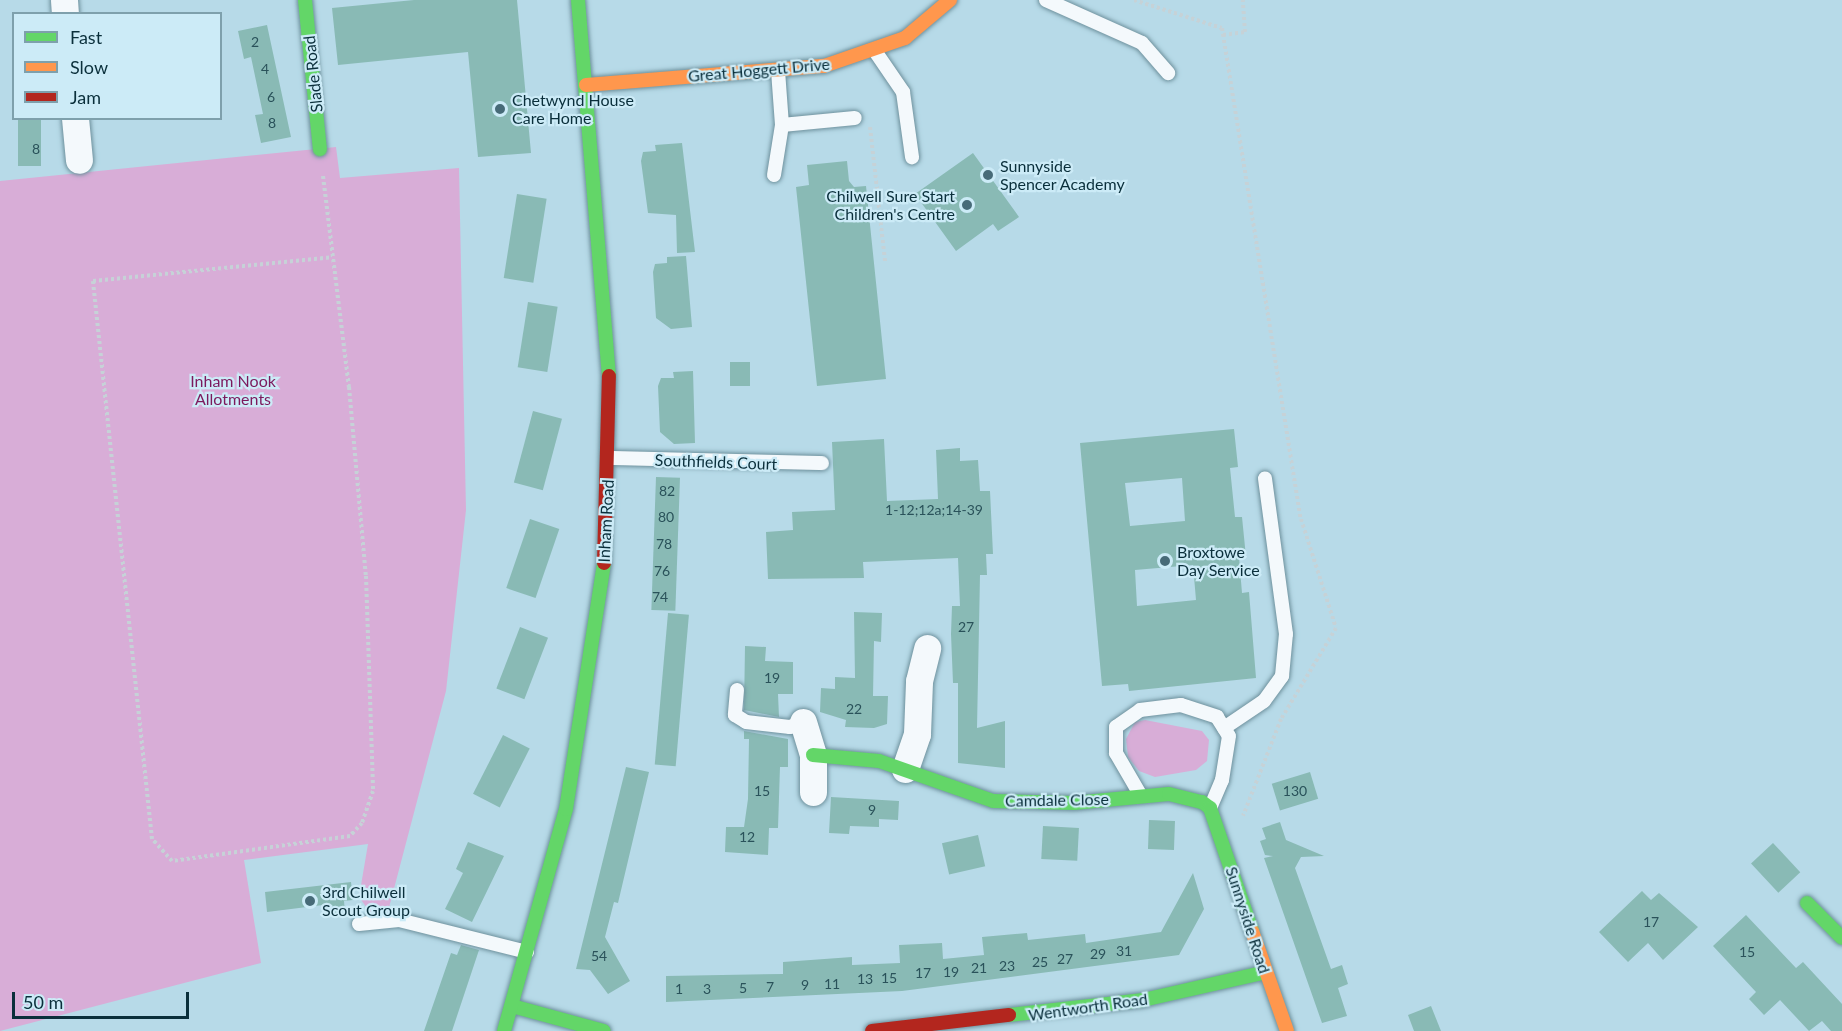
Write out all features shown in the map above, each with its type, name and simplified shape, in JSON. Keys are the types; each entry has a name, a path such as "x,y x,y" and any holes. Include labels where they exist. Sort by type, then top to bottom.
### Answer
{"street":[{"name":"Slade Road","path":"305,0 320,149"},
{"name":"Inham Road","path":"504,1031 529,952 566,810 593,667 610,458 608,322 578,0"},
{"name":"Great Hoggett Drive","path":"586,85 824,66 875,51 912,33 950,0"},
{"path":"75,120 79,160"},
{"path":"905,769 918,734 919,681 927,648"},
{"path":"803,722 813,755 813,792"},
{"name":"Camdale Close","path":"813,755 845,754 905,769 993,801 1074,803 1141,796 1187,796 1210,808"},
{"name":"Sunnyside Road","path":"1210,808 1287,1031"},
{"path":"1807,903 1839,929"},
{"name":"Wentworth Road","path":"873,1031 1143,1000 1266,972"},
{"path":"512,1006 604,1031"}],"lane":[{"path":"1046,0 1142,43 1168,73"},
{"path":"875,51 903,92 912,158"},
{"path":"774,175 782,125 778,71"},
{"path":"782,125 855,118"},
{"name":"Southfields Court","path":"610,458 822,463"},
{"path":"1224,728 1264,701 1282,676 1286,634 1265,478"},
{"path":"737,690 735,715 746,722 790,727 803,722"},
{"path":"1141,796 1116,753 1116,727 1140,710 1180,705 1217,717 1229,736 1222,780 1210,808"},
{"path":"359,924 399,920 529,952"}],"path":[{"path":"1134,0 1222,28 1301,519 1336,628 1281,719 1227,856"},
{"path":"1223,36 1245,32 1243,0"},
{"path":"855,118 869,116 885,261"},
{"path":"320,149 332,257 366,576 373,792 362,823 350,836 172,861 152,838 93,281 332,257"}],"green space":[{"name":"Inham Nook Allotments","path":"336,147 340,178 459,168 466,510 446,691 386,919 372,915 359,897 368,844 244,860 261,963 0,1031 0,181"},
{"path":"1145,720 1202,731 1209,740 1207,761 1196,770 1155,777 1139,771 1128,757 1126,739 1135,722"}],"building":[{"name":"Chetwynd House Care Home","path":"414,0 517,0 531,153 478,157 468,52 338,65 332,8"},
{"path":"267,25 291,137 261,143 255,115 263,114 251,57 244,59 238,31"},
{"path":"18,120 41,120 41,166 18,166"},
{"path":"682,143 695,252 677,253 676,215 648,213 641,161 643,152 656,151 655,145"},
{"name":"Chilwell Sure Start Children's Centre","path":"973,153 1019,217 998,231 993,224 956,251 915,194"},
{"path":"847,161 849,181 854,187 866,186 886,379 817,386 796,187 809,185 807,165"},
{"path":"517,194 547,199 533,283 504,278"},
{"path":"686,256 692,327 671,329 656,318 653,272 655,264 667,263 667,257"},
{"path":"528,302 558,307 547,372 518,367"},
{"path":"730,362 750,362 750,386 730,386"},
{"path":"693,371 695,443 674,444 660,432 658,386 661,378 674,378 673,372"},
{"path":"533,411 562,419 543,490 514,482"},
{"name":"Broxtowe Day Service","path":"1234,429 1238,467 1230,468 1235,517 1242,517 1246,557 1239,557 1242,593 1249,592 1256,678 1129,691 1128,684 1102,686 1080,443","holes":["1182,478 1185,521 1130,526 1125,483","1193,565 1196,600 1137,606 1135,570"]},
{"path":"884,439 887,501 938,499 936,450 960,448 960,461 978,460 980,491 990,491 993,554 986,554 987,575 980,575 977,728 1005,721 1005,768 958,763 958,683 953,683 951,634 952,606 960,606 958,558 863,562 864,578 768,579 766,532 793,530 792,512 835,510 832,442"},
{"path":"656,477 680,478 675,611 651,610"},
{"path":"530,519 559,529 536,598 506,588"},
{"path":"854,612 882,613 881,642 874,641 873,696 888,696 887,724 874,728 845,727 846,720 820,712 821,688 835,689 835,677 855,678"},
{"path":"668,613 689,615 676,766 655,764"},
{"path":"520,627 548,638 524,699 496,689"},
{"path":"745,646 766,647 765,661 793,662 793,694 778,694 779,717 744,710"},
{"path":"744,731 788,739 788,767 780,767 778,828 769,828 768,855 725,852 726,827 744,827 748,799 749,739 744,739"},
{"path":"503,735 530,749 500,807 473,794"},
{"path":"626,767 649,772 618,903 614,902 605,937 630,981 608,994 590,970 576,969"},
{"path":"1310,772 1318,799 1280,810 1272,784"},
{"path":"831,797 899,801 898,820 879,819 879,827 850,826 849,834 829,833"},
{"path":"1149,820 1175,821 1174,850 1148,849"},
{"path":"1280,822 1286,840 1324,856 1301,857 1295,868 1331,969 1342,965 1348,984 1338,988 1347,1016 1322,1023 1264,858 1273,856 1265,855 1260,841 1266,839 1262,828"},
{"path":"1043,826 1079,828 1077,861 1041,859"},
{"path":"978,835 985,866 949,875 942,843"},
{"path":"468,842 504,856 472,922 445,909 463,873 456,869"},
{"path":"1773,843 1800,872 1778,893 1751,863"},
{"path":"1193,873 1204,909 1179,955 902,991 666,1002 666,976 783,974 783,962 852,957 852,965 900,963 899,945 942,943 943,959 984,955 982,937 1027,933 1028,940 1085,934 1086,943 1161,932"},
{"path":"351,882 353,900 344,901 345,913 324,915 323,905 267,912 265,892"},
{"path":"1642,891 1651,900 1659,893 1698,927 1663,960 1648,943 1628,962 1599,932"},
{"path":"1746,915 1796,968 1803,962 1842,1004 1842,1031 1831,1031 1822,1021 1809,1031 1780,1000 1764,1015 1749,999 1756,992 1713,946"},
{"path":"461,945 479,950 452,1031 424,1031 451,953 457,955"},
{"path":"1431,1006 1441,1031 1414,1031 1408,1015"}],"traffic: fast":[{"path":"305,0 320,149"},
{"path":"578,0 609,376"},
{"path":"504,1031 566,809 604,563"},
{"path":"813,755 879,761 993,801 1074,803 1169,794 1202,802 1210,808 1252,931"},
{"path":"1807,903 1842,938"},
{"path":"1009,1015 1143,1000 1266,972"},
{"path":"512,1006 604,1031"}],"traffic: slow":[{"path":"586,85 824,66 905,38 950,0"},
{"path":"1252,931 1287,1031"}],"traffic: jam":[{"path":"604,563 609,376"},
{"path":"872,1031 1009,1015"}],"place":[{"name":"Chetwynd House Care Home","path":"500,109"},
{"name":"Sunnyside Spencer Academy","path":"988,175"},
{"name":"Chilwell Sure Start Children's Centre","path":"967,205"},
{"name":"Broxtowe Day Service","path":"1165,561"},
{"name":"3rd Chilwell Scout Group","path":"310,901"}]}
